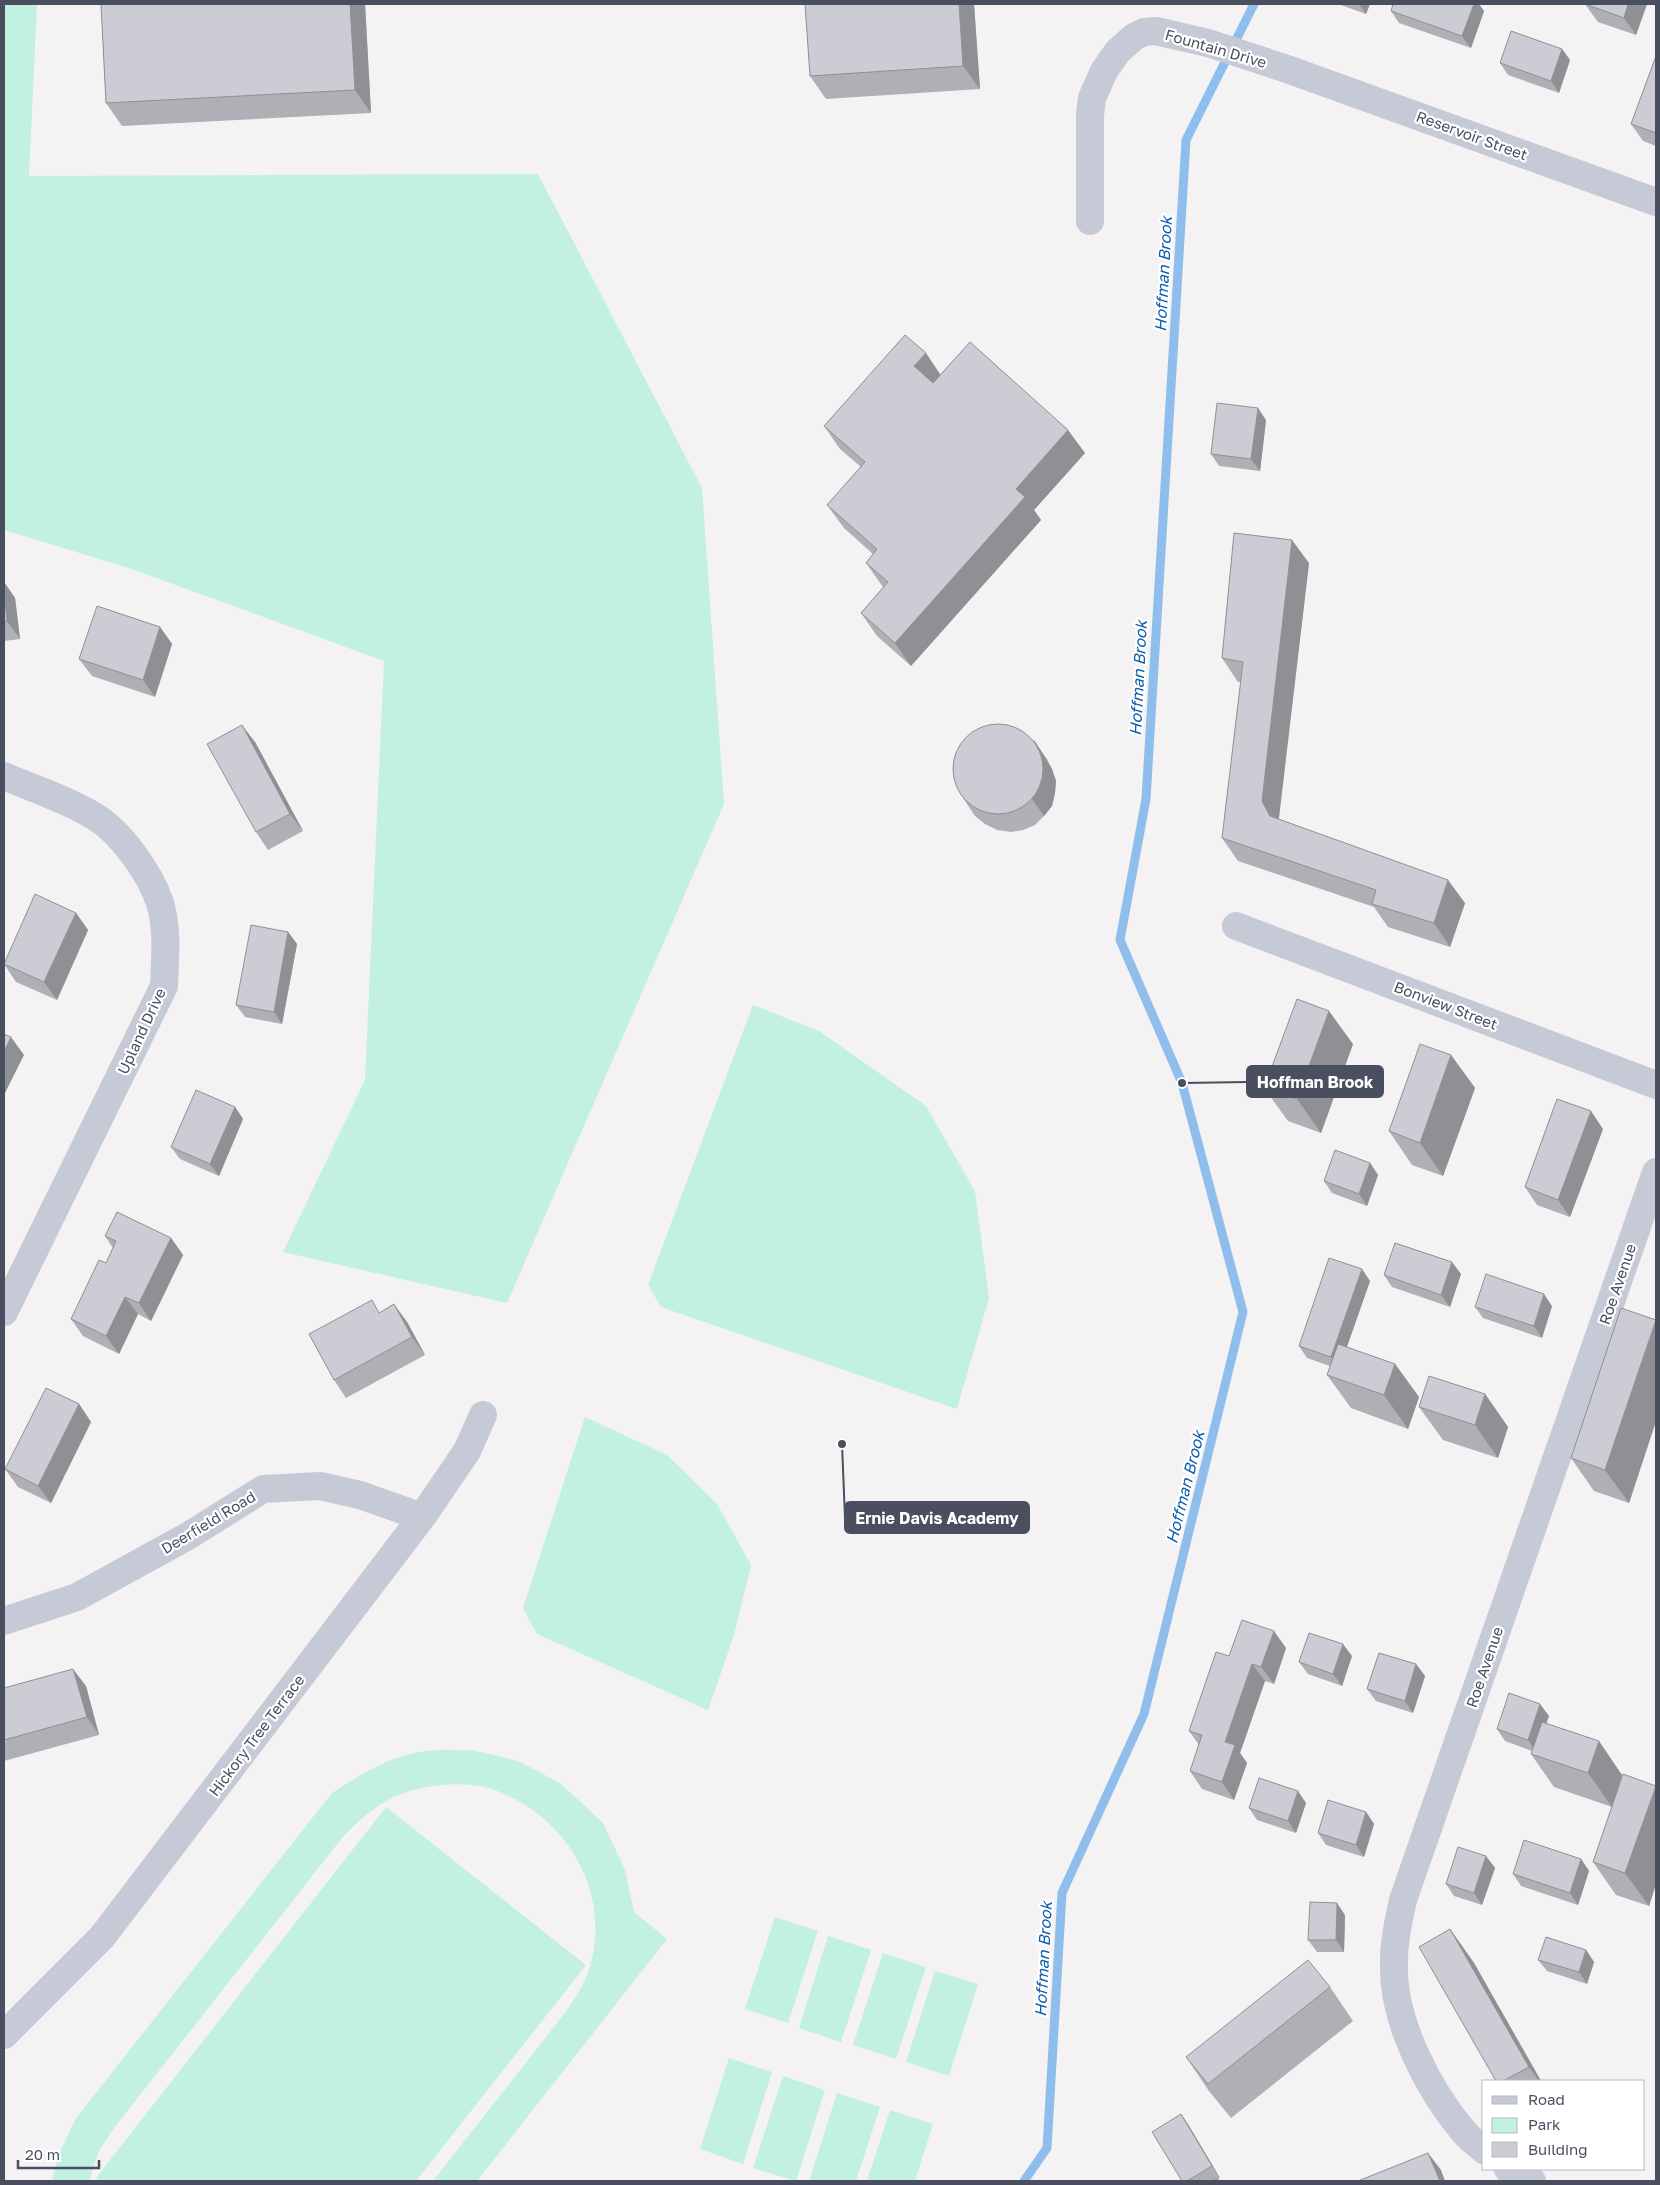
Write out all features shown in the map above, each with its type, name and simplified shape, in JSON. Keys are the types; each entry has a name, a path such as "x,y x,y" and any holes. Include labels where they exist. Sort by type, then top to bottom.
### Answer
{"street":[{"name":"Fountain Drive","path":"1090,221 1090,116 1092,98 1104,71 1118,51 1134,37 1144,32 1175,34 1287,69"},
{"name":"Reservoir Street","path":"1287,69 1656,202"},
{"name":"Upland Drive","path":"4,776 67,802 96,818 124,843 145,872 160,904 166,943 164,986 4,1312"},
{"name":"Bonview Street","path":"1236,926 1656,1085"},
{"name":"Roe Avenue","path":"1482,2148 1464,2132 1428,2080 1401,2021 1394,1970 1396,1930 1403,1900 1656,1172"},
{"name":"Hickory Tree Terrace","path":"4,2035 102,1937 422,1518 467,1451 483,1415"},
{"name":"Deerfield Road","path":"4,1621 77,1597 188,1536 263,1489 320,1486 360,1495 422,1518"},
{"path":"1510,2170 1532,2181"}],"green space":[{"path":"4,4 37,4 29,176 538,174 702,488 724,804 507,1303 283,1252 365,1080 384,661 129,568 4,530"},
{"path":"753,1005 819,1031 926,1106 975,1191 989,1298 957,1409 661,1307 648,1285"},
{"path":"585,1417 667,1455 717,1504 751,1565 734,1635 708,1710 537,1634 523,1608"},
{"path":"431,1750 472,1750 518,1761 560,1783 603,1823 625,1870 634,1912 667,1939 477,2181 433,2181 565,2013 579,1991 590,1966 595,1938 594,1910 588,1883 577,1858 561,1836 541,1817 518,1801 492,1789 472,1785 451,1784 400,1794 364,1816 342,1838 114,2128 99,2151 89,2181 52,2181 65,2140 77,2117 332,1793 388,1761 412,1753"},
{"path":"386,1807 586,1965 416,2181 101,2181 96,2178"},
{"path":"775,1917 818,1931 788,2023 745,2009"},
{"path":"828,1936 871,1950 841,2042 799,2028"},
{"path":"883,1953 926,1967 896,2059 853,2045"},
{"path":"935,1971 978,1984 949,2076 906,2062"},
{"path":"729,2058 772,2072 743,2164 700,2149"},
{"path":"783,2076 825,2090 796,2181 753,2168"},
{"path":"837,2093 880,2107 856,2181 809,2181"},
{"path":"890,2110 933,2124 915,2181 867,2181"}],"building":[{"path":"101,4 350,4 355,90 106,103"},
{"path":"805,4 959,4 963,66 810,76"},
{"path":"1393,4 1474,4 1462,36 1391,11"},
{"path":"1585,4 1628,4 1624,18"},
{"path":"1511,31 1562,49 1551,81 1500,63"},
{"path":"1656,56 1656,133 1631,124"},
{"path":"905,335 926,353 914,366 933,383 970,342 1068,430 1016,489 1025,497 895,643 861,613 888,582 866,563 877,549 827,505 865,462 824,426"},
{"path":"1217,403 1258,408 1251,459 1211,454"},
{"path":"1234,533 1292,540 1262,801 1270,816 1448,880 1434,923 1372,904 1376,890 1222,838 1243,662 1222,658"},
{"path":"4,590 7,621 4,622"},
{"path":"97,606 160,627 143,680 79,659"},
{"path":"998,724 1015,727 1030,737 1040,752 1043,769 1040,786 1030,801 1015,811 998,814 981,811 966,801 956,786 953,769 956,752 966,737 981,727"},
{"path":"242,725 290,814 256,832 207,744"},
{"path":"35,894 76,913 44,982 4,964"},
{"path":"251,925 288,932 274,1012 236,1005"},
{"path":"1297,999 1329,1011 1297,1099 1264,1088"},
{"path":"4,1034 11,1037 4,1052"},
{"path":"1420,1044 1451,1055 1420,1143 1389,1131"},
{"path":"196,1090 235,1107 210,1164 171,1147"},
{"path":"1557,1099 1591,1111 1558,1200 1525,1187"},
{"path":"1335,1150 1370,1163 1359,1194 1324,1181"},
{"path":"117,1212 171,1238 139,1303 125,1297 106,1336 71,1319 99,1260 106,1263 116,1241 105,1236"},
{"path":"1395,1243 1452,1262 1441,1295 1384,1275"},
{"path":"1329,1258 1362,1269 1331,1357 1299,1346"},
{"path":"1486,1274 1544,1294 1534,1326 1475,1307"},
{"path":"372,1300 379,1313 394,1304 412,1337 334,1380 309,1334"},
{"path":"1621,1308 1656,1320 1605,1470 1571,1458"},
{"path":"1338,1344 1395,1364 1384,1395 1327,1375"},
{"path":"1429,1376 1485,1394 1475,1425 1419,1407"},
{"path":"46,1388 79,1404 38,1486 5,1469"},
{"path":"1242,1620 1274,1631 1261,1667 1252,1664 1225,1742 1235,1745 1222,1782 1190,1771 1202,1735 1189,1731 1216,1652 1229,1656"},
{"path":"1309,1633 1343,1644 1333,1674 1299,1662"},
{"path":"1379,1653 1416,1664 1405,1701 1367,1689"},
{"path":"73,1669 87,1717 4,1740 4,1688"},
{"path":"1509,1693 1540,1704 1528,1740 1497,1729"},
{"path":"1542,1722 1599,1741 1588,1773 1531,1754"},
{"path":"1623,1774 1656,1786 1625,1873 1593,1862"},
{"path":"1259,1778 1298,1791 1288,1821 1249,1808"},
{"path":"1328,1800 1366,1812 1356,1845 1318,1833"},
{"path":"1524,1840 1581,1859 1570,1893 1513,1874"},
{"path":"1458,1847 1486,1856 1474,1893 1446,1884"},
{"path":"1310,1902 1337,1903 1336,1940 1308,1940"},
{"path":"1450,1929 1529,2067 1505,2080 1495,2080 1419,1947"},
{"path":"1546,1937 1586,1950 1579,1972 1538,1960"},
{"path":"1308,1960 1330,1987 1208,2084 1186,2057"},
{"path":"1181,2114 1212,2166 1187,2181 1182,2181 1152,2132"},
{"path":"1428,2153 1440,2181 1358,2181"}],"waterway":[{"name":"Hoffman Brook","path":"1024,2181 1047,2148 1062,1893 1144,1714 1243,1312 1182,1083 1120,940 1146,799 1186,140 1254,4"}],"place":[{"name":"Hoffman Brook","path":"1182,1083"},
{"name":"Ernie Davis Academy","path":"842,1444"}]}
